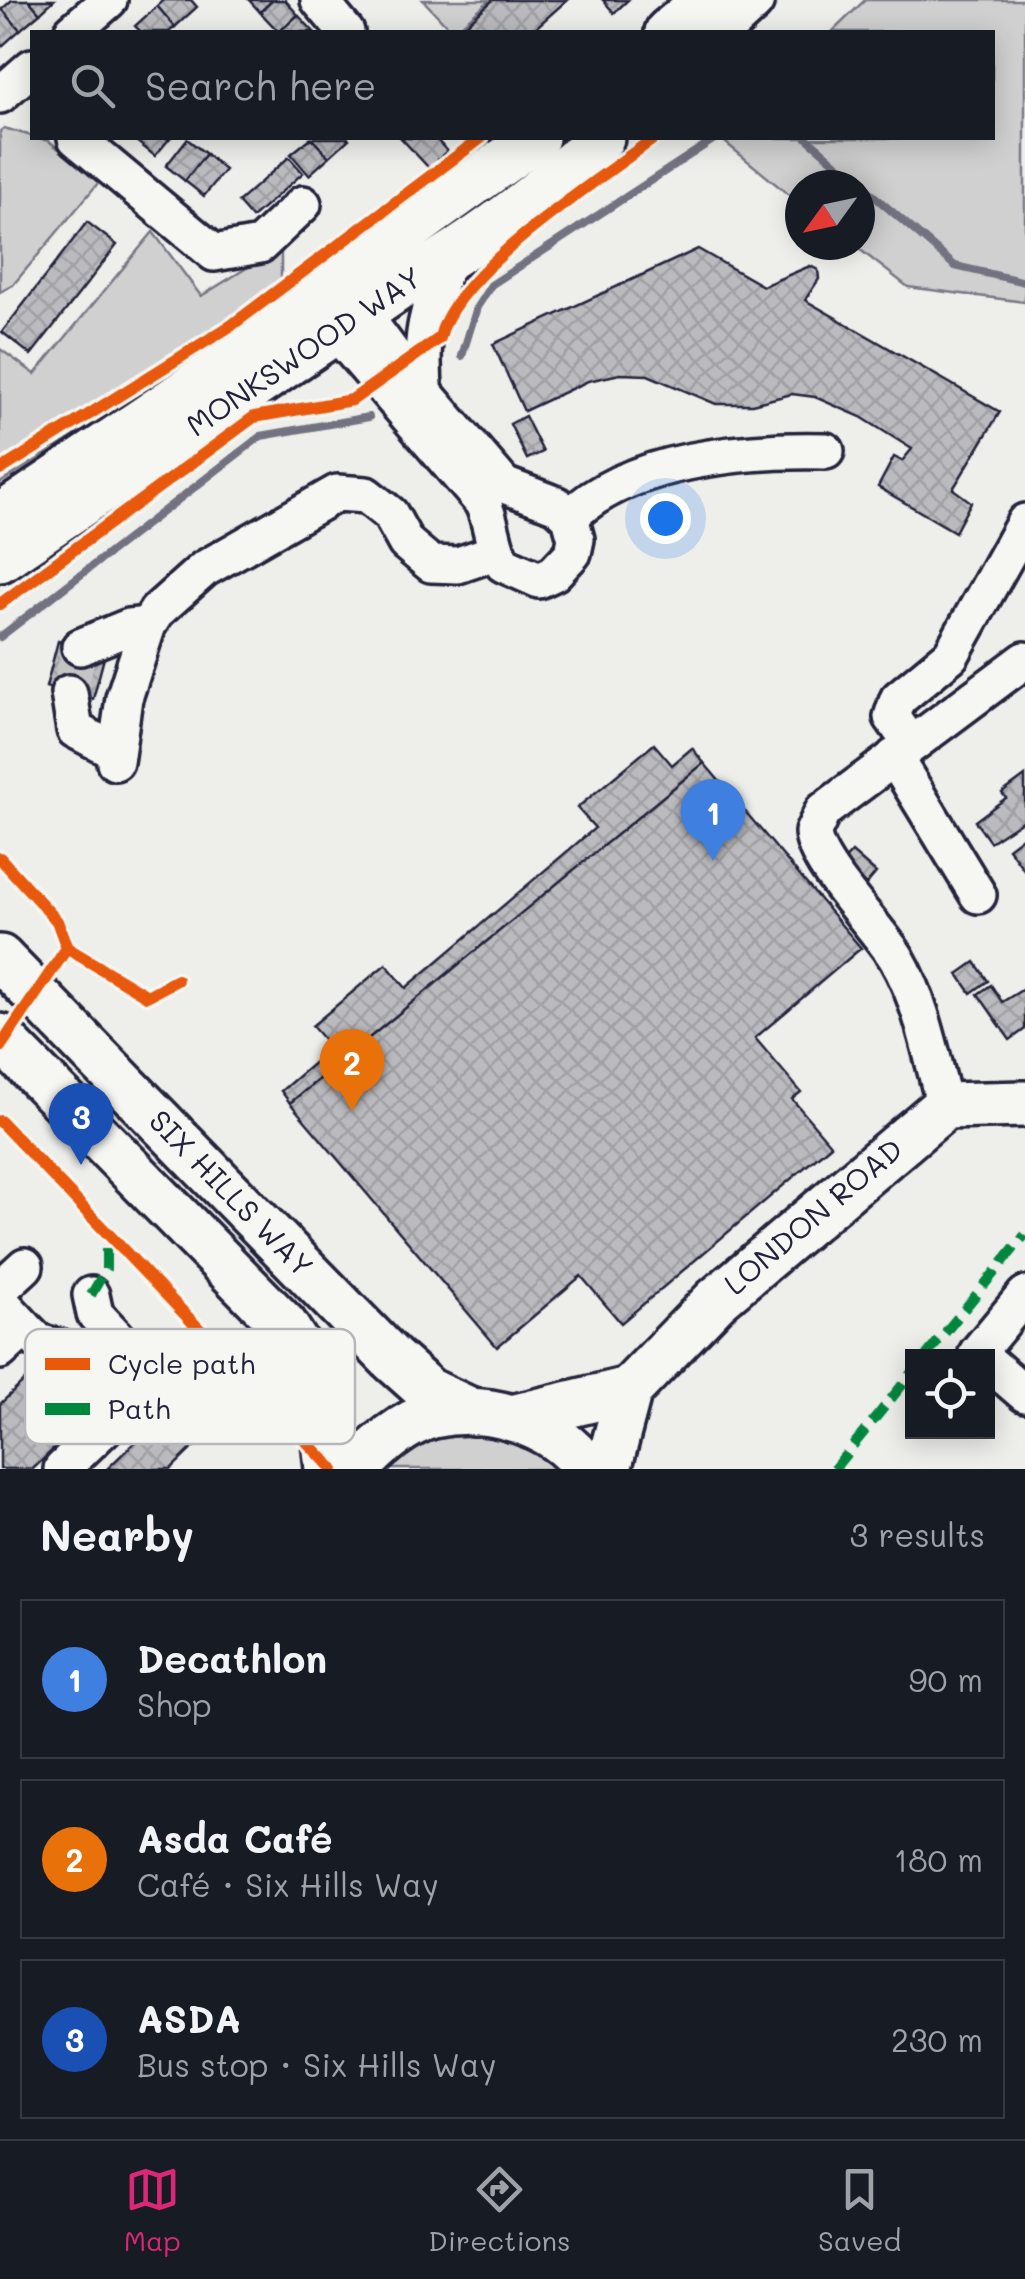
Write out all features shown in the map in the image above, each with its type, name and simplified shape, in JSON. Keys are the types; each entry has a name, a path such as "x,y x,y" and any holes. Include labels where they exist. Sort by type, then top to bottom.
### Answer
{"main road":[{"path":"670,30 706,0"},
{"path":"718,30 751,0"},
{"name":"MONKSWOOD WAY","path":"0,558 341,312 534,140"},
{"name":"MONKSWOOD WAY","path":"0,518 283,326 341,312 451,257 546,188 599,140"},
{"name":"SIX HILLS WAY","path":"0,958 391,1358 428,1391 550,1432 587,1469"},
{"name":"SIX HILLS WAY","path":"0,1037 286,1329"},
{"path":"945,1106 1025,1104"},
{"name":"LONDON ROAD","path":"608,1469 629,1390 716,1300 945,1106"},
{"path":"357,1469 380,1446 431,1416 492,1415 629,1390"},
{"name":"SIX HILLS WAY","path":"325,1444 328,1469"}],"street":[{"path":"74,30 109,0"},
{"path":"319,0 344,30"},
{"path":"78,140 214,253 260,245 303,204"},
{"path":"426,396 420,354 430,297 451,257"},
{"path":"341,312 426,396 504,484 557,505 570,518 576,538 573,553 554,573 539,580 524,577 503,564 482,502 341,312"},
{"path":"570,518 593,494 653,470 773,450 826,451"},
{"path":"69,693 74,730 114,756 148,625 174,592 204,569 337,493 366,495 390,514 406,543 431,564 445,567 496,552"},
{"path":"978,895 911,744 892,717 898,699 951,654 1025,522"},
{"path":"80,647 129,626 148,625"},
{"path":"945,1106 899,963 864,910 823,862 813,840 822,811 1025,660"},
{"path":"988,1349 1025,1296"},
{"path":"0,1301 12,1340"},
{"path":"74,1329 93,1304 114,1329"},
{"path":"995,1368 1025,1394"},
{"path":"62,1469 88,1444"}],"shaded area":[{"path":"423,0 490,0 455,30"},
{"path":"865,0 1025,0 1025,302 908,287 873,260 875,170 785,170 785,192 722,140 995,140 995,30 834,30"},
{"path":"4,128 30,136 30,140 49,141 99,182 13,285 0,292 0,131"},
{"path":"153,232 201,296 281,247 281,284 0,465 0,349 35,374"},
{"path":"140,406 0,504 0,483 117,409"},
{"path":"508,1428 565,1469 383,1469 436,1433"}],"building":[{"path":"12,0 29,0 40,13 20,30 2,9"},
{"path":"29,0 54,0 40,13"},
{"path":"163,0 191,0 197,7 175,27 157,6"},
{"path":"249,0 273,0 260,12"},
{"path":"273,0 285,0 298,15 277,30 260,12"},
{"path":"493,0 567,0 533,30 459,30"},
{"path":"603,0 628,0 614,13"},
{"path":"157,6 175,27 139,30 135,26"},
{"path":"0,11 20,30 0,48"},
{"path":"298,15 312,30 281,30"},
{"path":"137,140 168,140 155,156"},
{"path":"186,140 206,154 185,181 166,166"},
{"path":"313,140 348,140 329,157"},
{"path":"313,140 329,157 309,175 291,154"},
{"path":"403,140 437,140 447,151 429,168"},
{"path":"206,154 225,170 204,196 185,181"},
{"path":"289,157 303,173 252,218 238,202"},
{"path":"87,222 117,245 31,355 2,332"},
{"path":"698,249 763,286 810,266 818,270 819,279 805,300 1000,412 953,489 971,502 955,532 878,487 894,457 902,461 912,449 861,417 815,397 792,394 752,404 716,404 648,375 620,374 588,381 524,411 493,344"},
{"path":"525,416 543,452 527,459 510,424"},
{"path":"58,641 105,654 93,699 46,687"},
{"path":"654,744 672,765 692,748 704,763 290,1103 281,1091 331,1048 312,1026 386,964 406,988 595,828 577,808"},
{"path":"704,763 861,948 755,1038 801,1092 792,1099 831,1145 621,1323 581,1276 497,1347 290,1103"},
{"path":"1025,776 1025,819 990,842 975,821 1006,798 1002,793"},
{"path":"1025,835 1025,871 1008,848"},
{"path":"852,852 876,873 866,885 842,863"},
{"path":"975,962 988,981 971,993 958,974"},
{"path":"991,985 1002,1002 1025,988 1025,1029 1010,1040 978,994"},
{"path":"25,1380 25,1444 59,1444 33,1469 0,1469 0,1404"},
{"path":"133,1444 197,1444 171,1469 107,1469"}],"waterway":[{"path":"462,356 477,307 491,285 713,140"},
{"path":"809,140 955,266 1025,282"},
{"path":"0,637 261,436 369,417"}],"tunnel":[{"path":"69,693 80,647"}],"marked path":[{"path":"91,1295 106,1269 106,1232"},
{"path":"932,1349 1025,1235"},
{"path":"834,1469 905,1382"}],"cycle path":[{"path":"0,470 232,325 478,140"},
{"path":"0,604 254,417 352,400 440,338 450,312 498,257 651,140"},
{"path":"0,858 57,921 67,948 0,1047"},
{"path":"67,948 147,996 177,980"},
{"path":"0,1121 199,1329"},
{"path":"309,1444 333,1469"}],"place":[{"name":"Decathlon","path":"713,861"},
{"name":"Asda Café","path":"352,1111"},
{"name":"ASDA","path":"81,1165"}]}
